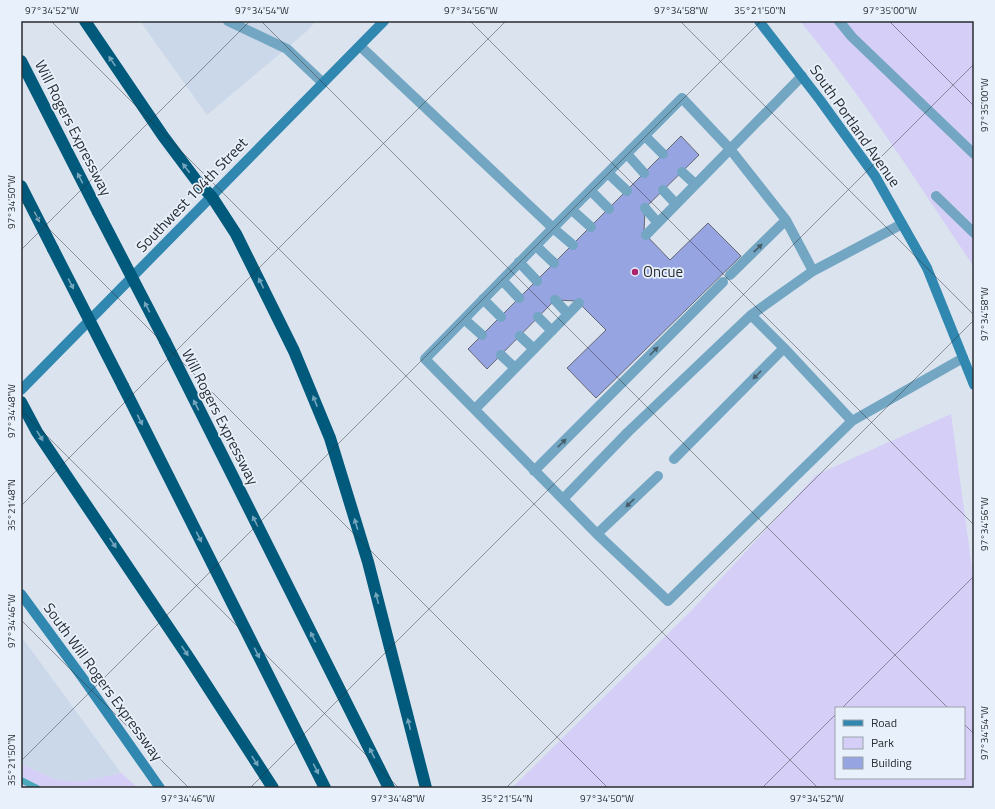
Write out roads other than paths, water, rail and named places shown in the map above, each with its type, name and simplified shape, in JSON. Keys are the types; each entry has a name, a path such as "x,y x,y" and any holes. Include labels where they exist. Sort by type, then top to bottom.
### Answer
{"highway":[{"path":"85,21 162,136 196,180 212,197 236,234 294,351 330,438 368,562 426,788"},
{"name":"Will Rogers Expressway","path":"21,60 165,342 389,788"},
{"path":"21,186 325,788"},
{"path":"21,402 37,432 185,651 273,788"}],"main road":[{"name":"Southwest 104th Street","path":"21,390 384,21"},
{"name":"South Portland Avenue","path":"759,21 802,76 875,176 927,268 974,385"},
{"name":"South Will Rogers Expressway","path":"21,594 82,677 160,788"}],"lane":[{"path":"228,21 287,49 323,83"},
{"path":"839,21 852,37 974,154"},
{"path":"360,46 553,228 573,245"},
{"path":"646,235 694,184 802,76"},
{"path":"813,271 786,220 730,149 682,98 425,359 597,534 668,601 852,421 963,358"},
{"path":"645,136 663,154"},
{"path":"627,154 644,173"},
{"path":"682,172 694,184"},
{"path":"608,173 627,191"},
{"path":"663,190 676,204"},
{"path":"591,191 609,209"},
{"path":"936,196 974,233"},
{"path":"645,208 658,222"},
{"path":"572,210 591,227"},
{"path":"534,471 726,278 786,220"},
{"path":"563,499 628,432 751,315 813,271 902,224"},
{"path":"536,246 554,263"},
{"path":"519,262 537,281"},
{"path":"502,280 519,298"},
{"path":"483,300 500,317"},
{"path":"555,300 568,314"},
{"path":"475,409 579,303"},
{"path":"751,315 852,421"},
{"path":"538,317 552,331"},
{"path":"464,319 482,336"},
{"path":"520,336 534,349"},
{"path":"674,459 784,348"},
{"path":"500,355 515,368"},
{"path":"597,534 658,476"}],"waterway":[{"path":"21,780 37,788"}],"place":[{"name":"Oncue","path":"635,272"}]}
